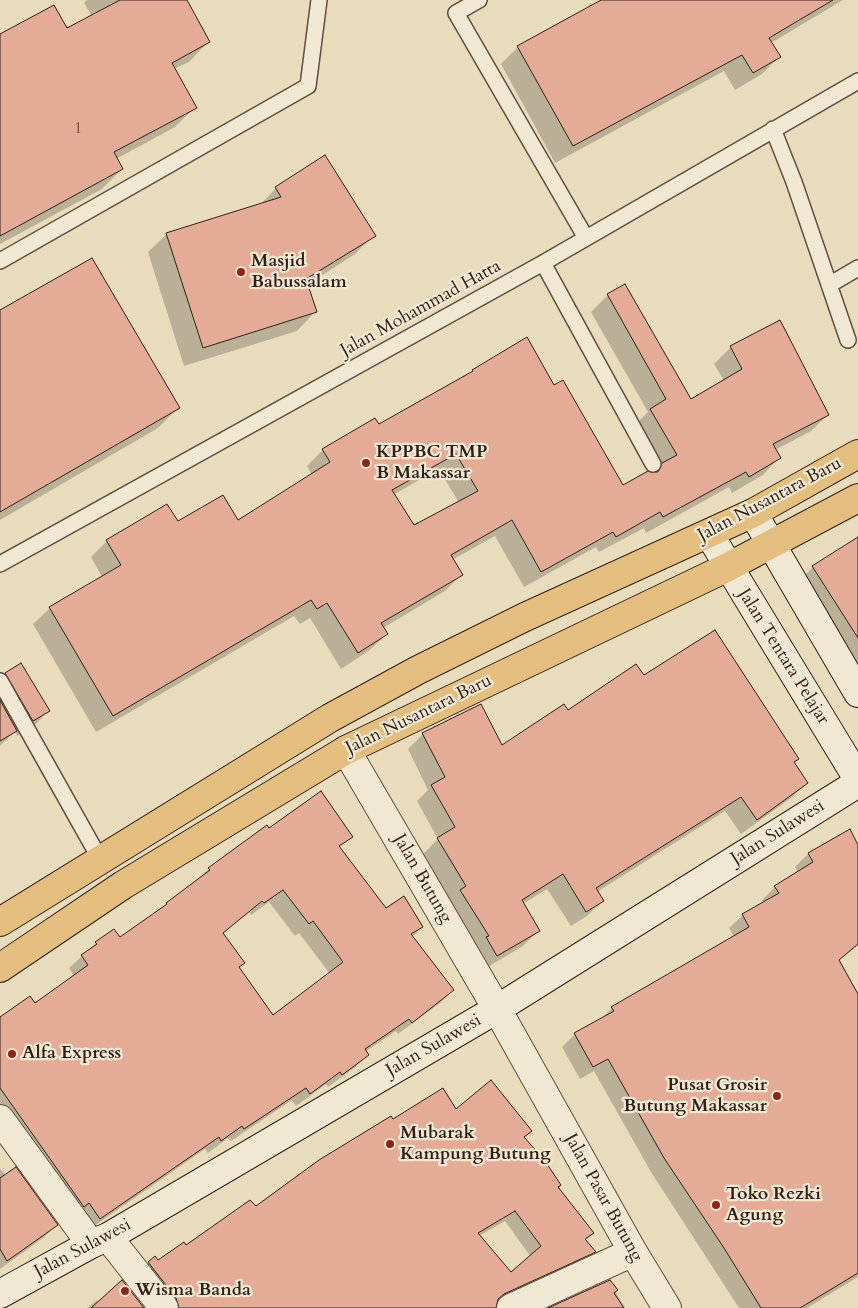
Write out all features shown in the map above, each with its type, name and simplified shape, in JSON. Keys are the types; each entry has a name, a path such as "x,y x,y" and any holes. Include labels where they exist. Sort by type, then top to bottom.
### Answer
{"highway":[{"name":"Jalan Nusantara Baru","path":"1,919 330,718 418,670 525,617 753,513 858,454"},
{"name":"Jalan Nusantara Baru","path":"0,968 123,885 346,750 728,567 858,498"}],"street":[{"path":"753,513 858,693"},
{"name":"Jalan Tentara Pelajar","path":"709,534 858,781"},
{"name":"Jalan Butung","path":"346,750 497,1009"},
{"name":"Jalan Sulawesi","path":"0,1294 100,1240 497,1009 858,781"},
{"name":"Jalan Pasar Butung","path":"497,1009 633,1252 667,1308"},
{"path":"0,1119 100,1240 164,1308"},
{"path":"511,1308 633,1252"}],"lane":[{"path":"0,262 308,86 319,0"},
{"path":"479,0 456,13 586,238"},
{"name":"Jalan Mohammad Hatta","path":"0,564 543,263 858,81"},
{"path":"773,129 794,182 848,340"},
{"path":"543,263 653,464"},
{"path":"829,285 858,268"},
{"path":"0,681 100,860"}],"building":[{"path":"120,0 187,0 210,42 172,63 197,108 114,152 123,169 0,236 0,34 54,5 67,28"},
{"path":"601,0 833,0 769,38 781,57 753,73 742,55 573,146 517,46"},
{"name":"Masjid Babussalam","path":"325,155 376,236 306,279 317,312 203,348 166,233 281,197 275,187"},
{"path":"92,258 180,408 0,512 0,310"},
{"path":"625,284 691,399 742,369 730,346 780,320 829,415 773,444 781,458 749,477 746,472 663,517 660,512 616,537 613,532 541,572 512,520 451,555 463,575 381,623 388,634 358,653 327,603 317,609 311,600 113,716 49,607 121,565 106,540 167,504 178,521 223,495 238,520 330,462 322,449 375,418 379,424 473,371 527,337 554,385 563,380 623,485 648,471 658,472 662,463 677,455 650,409 666,399 607,294","holes":["456,454 478,491 414,525 392,490"]},
{"path":"858,537 858,638 812,566"},
{"path":"715,630 799,759 794,762 808,783 757,820 741,797 596,888 604,901 586,912 563,874 522,900 540,931 497,956 486,937 489,936 460,890 466,886 437,838 455,827 431,785 445,777 422,733 481,704 502,745 564,704 568,710 636,664 644,675"},
{"path":"21,663 50,711 33,721 5,673"},
{"path":"0,700 17,731 0,741"},
{"path":"321,791 353,837 339,846 386,908 404,896 423,927 411,934 454,990 412,1023 409,1019 365,1049 369,1055 342,1075 340,1072 310,1094 306,1088 244,1129 242,1126 221,1141 219,1137 100,1219 89,1203 84,1207 0,1088 0,1017 30,996 35,1003 88,965 81,955 97,944 95,942 114,929 120,937 167,904 210,870 208,868 267,825 269,828","holes":["283,890 309,924 313,921 343,962 273,1015 239,967 245,963 223,933 262,901 264,903"]},
{"path":"850,829 858,845 858,944 839,960 858,994 858,1273 800,1308 761,1308 724,1248 664,1158 608,1059 593,1067 574,1033 614,1011 611,1007 749,927 742,914 779,893 774,886 813,862 808,853"},
{"path":"491,1080 532,1131 524,1137 545,1161 561,1185 558,1187 594,1233 585,1239 596,1252 504,1294 498,1299 496,1308 179,1308 176,1298 148,1262 155,1256 158,1260 184,1242 186,1245 250,1200 256,1206 319,1160 391,1116 393,1119 443,1088 456,1109","holes":["515,1211 541,1246 511,1272 478,1233"]},
{"path":"16,1167 58,1225 7,1261 0,1249 0,1178"},
{"path":"122,1280 144,1308 91,1308"},
{"path":"610,1280 618,1290 614,1293 624,1308 548,1308"}],"place":[{"name":"Masjid Babussalam","path":"241,272"},
{"name":"KPPBC TMP B Makassar","path":"366,463"},
{"name":"Alfa Express","path":"12,1054"},
{"name":"Pusat Grosir Butung Makassar","path":"777,1096"},
{"name":"Mubarak Kampung Butung","path":"390,1144"},
{"name":"Toko Rezki Agung","path":"716,1205"},
{"name":"Wisma Banda","path":"125,1291"}]}
